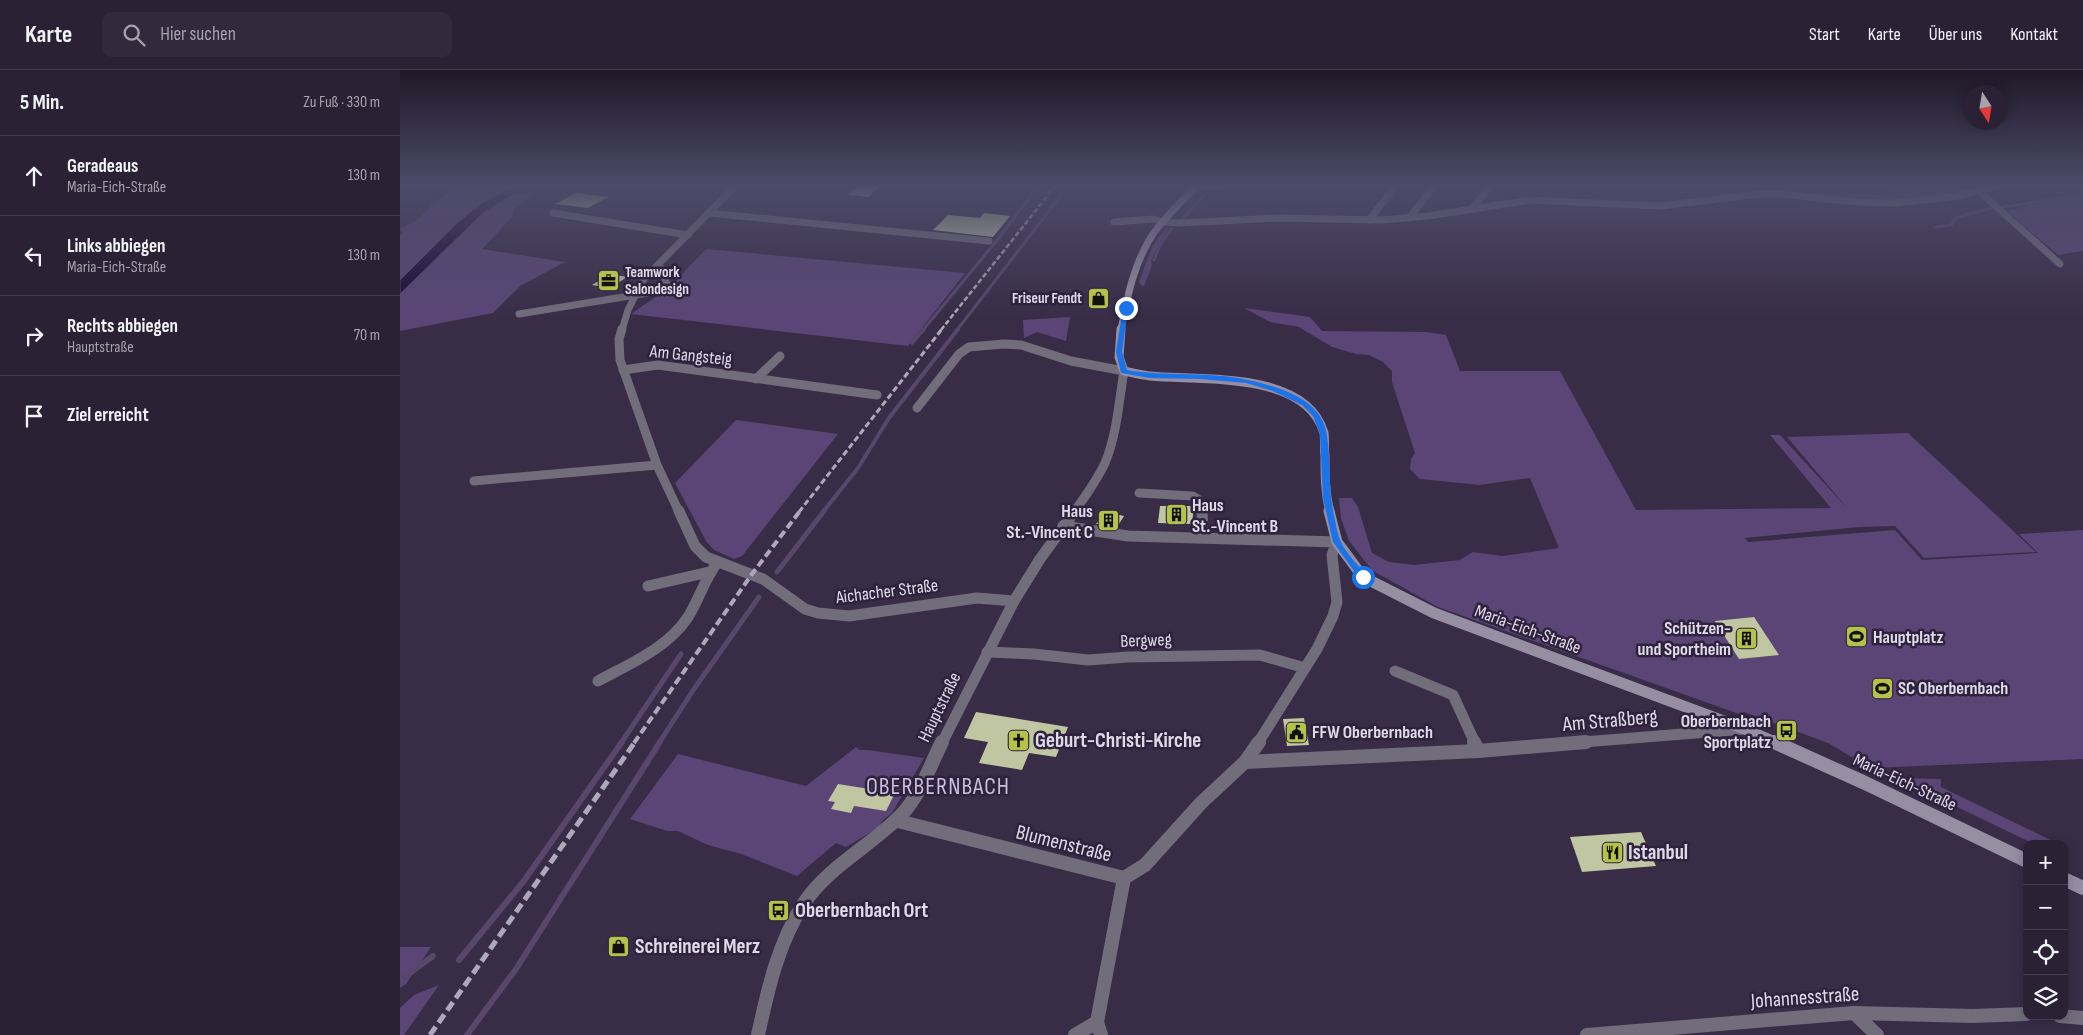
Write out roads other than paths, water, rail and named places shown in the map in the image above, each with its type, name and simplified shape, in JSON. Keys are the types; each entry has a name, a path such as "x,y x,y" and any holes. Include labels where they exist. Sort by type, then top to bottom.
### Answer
{"main road":[{"name":"Hauptstraße","path":"1124,372 1119,352 1126,308 1141,257 1156,230"},
{"name":"Maria-Eich-Straße","path":"1124,372 1150,376 1200,377 1246,382 1276,390 1305,404 1316,415 1324,434 1326,498 1337,542 1363,577 1434,613 1745,729 1863,782 2023,859"},
{"path":"2068,881 2083,888"}],"street":[{"path":"658,230 688,235"},
{"name":"Aichacher Straße","path":"693,230 643,280 634,295 622,325 619,339 620,360 623,370 657,465 695,546 706,557 717,563 763,580 805,609 831,615 868,614 977,598 1014,601"},
{"path":"879,230 989,241"},
{"path":"2022,230 2060,264"},
{"path":"518,314 660,291 667,284 659,264"},
{"path":"917,408 959,354 969,347 1004,344 1021,345 1079,363 1124,372"},
{"path":"756,379 780,356"},
{"name":"Am Gangsteig","path":"623,370 644,365 658,365 877,395"},
{"name":"Hauptstraße","path":"758,1035 780,948 792,921 807,898 821,882 898,821 911,804 1014,601 1063,526 1088,493 1105,462 1114,434 1124,372"},
{"path":"474,481 657,465"},
{"path":"1139,493 1193,496 1198,499 1201,503 1203,538"},
{"path":"1063,526 1128,536 1337,542 1332,555 1337,602 1333,616 1306,668 1270,727 1245,762 1201,803 1145,865 1124,878"},
{"path":"598,681 663,643 683,625 696,604 709,572 717,563"},
{"path":"648,586 709,572"},
{"name":"Bergweg","path":"987,652 1034,654 1088,660 1215,654 1260,655 1306,668"},
{"path":"1394,670 1453,695 1478,751"},
{"name":"Am Straßberg","path":"1245,762 1478,751 1745,729"},
{"name":"Blumenstraße","path":"898,821 1124,878 1099,1029"},
{"path":"1854,1013 1877,1035"},
{"name":"Johannesstraße","path":"1587,1035 1854,1013 1973,1016 2023,1014"},
{"path":"2068,1017 2083,1018"},
{"path":"1074,1035 1099,1029"}],"waterway":[{"path":"923,330 1005,230"},
{"path":"957,330 1034,230"},
{"path":"1154,260 1159,247 1170,230"},
{"path":"912,343 924,329"},
{"path":"823,512 858,468 889,418 958,329"},
{"path":"777,572 824,511"},
{"path":"659,743 694,689 759,597"},
{"path":"621,743 681,654"},
{"path":"459,960 523,882 622,742"},
{"path":"467,1035 516,969 660,742"},
{"path":"400,980 433,956"}],"railway":[{"path":"941,330 1020,230"},
{"path":"799,512 942,329"},
{"path":"634,743 752,574 800,511"},
{"path":"430,1035 635,742"}],"place":[{"name":"Teamwork Salondesign","path":"609,281"},
{"name":"Friseur Fendt","path":"1098,298"},
{"name":"Haus St.-Vincent B","path":"1176,515"},
{"name":"Haus St.-Vincent C","path":"1109,521"},
{"name":"Hauptplatz","path":"1857,637"},
{"name":"Schützen- und Sportheim","path":"1747,638"},
{"name":"SC Oberbernbach","path":"1882,688"},
{"name":"Oberbernbach Sportplatz","path":"1787,731"},
{"name":"FFW Oberbernbach","path":"1296,732"},
{"name":"Geburt-Christi-Kirche","path":"1019,740"},
{"name":"Istanbul","path":"1612,852"},
{"name":"Oberbernbach Ort","path":"779,910"},
{"name":"Schreinerei Merz","path":"619,946"}],"district":[{"name":"OBERBERNBACH","path":"938,786"}]}
